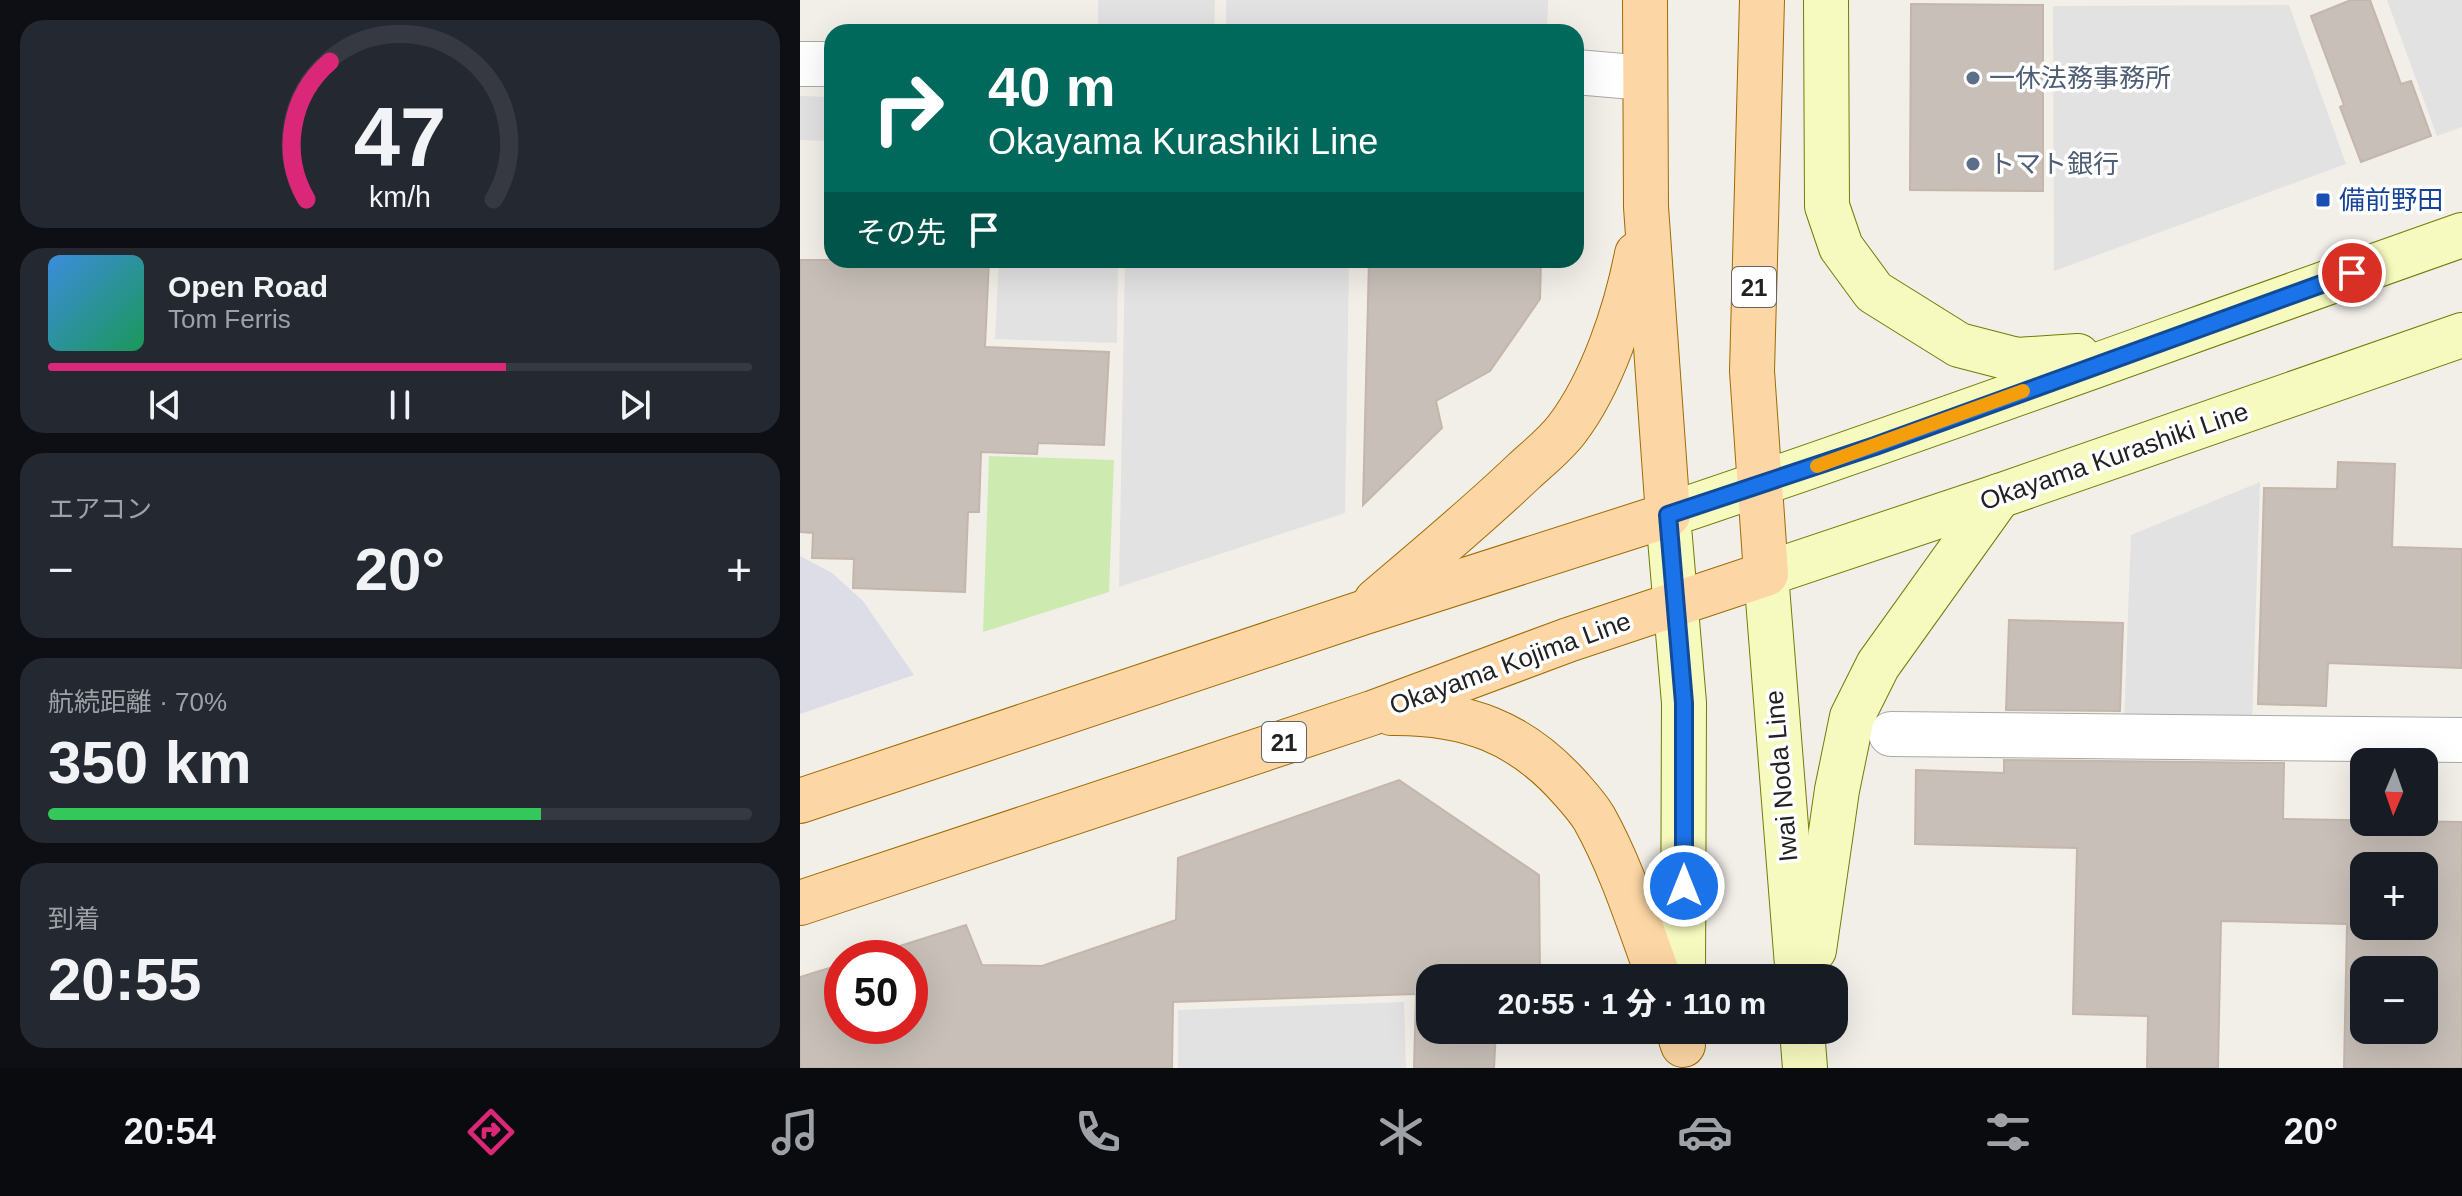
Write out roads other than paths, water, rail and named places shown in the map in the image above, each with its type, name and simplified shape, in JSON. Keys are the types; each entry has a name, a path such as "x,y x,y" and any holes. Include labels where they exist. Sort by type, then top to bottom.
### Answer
{"main road":[{"path":"1645,0 1646,207 1684,703 1683,964"},
{"name":"21","path":"1762,0 1752,371 1766,574"},
{"path":"1826,0 1827,206 1841,247 1874,292 1959,345 2017,360 2127,353"},
{"path":"1362,613 1504,491 1566,431 1589,394 1630,288 1646,207"},
{"path":"800,801 1875,446 2462,235"},
{"name":"Okayama Kurashiki Line","path":"1766,574 2462,335"},
{"path":"1812,964 1837,790 1852,717 1878,665 1999,496"},
{"name":"Okayama Kojima Line","path":"800,903 1372,713 1568,640 1766,574"},
{"name":"Iwai Noda Line","path":"1766,574 1797,964"},
{"path":"1372,713 1421,713 1468,720 1515,739 1550,765 1593,815 1619,868 1654,964"}],"street":[{"path":"800,64 824,64"},
{"path":"1584,73 1645,78"},
{"path":"1891,734 2462,740"}],"place":[{"name":"一休法務事務所","path":"1973,78"},
{"name":"トマト銀行","path":"1973,164"},
{"name":"備前野田","path":"2323,200"}]}
